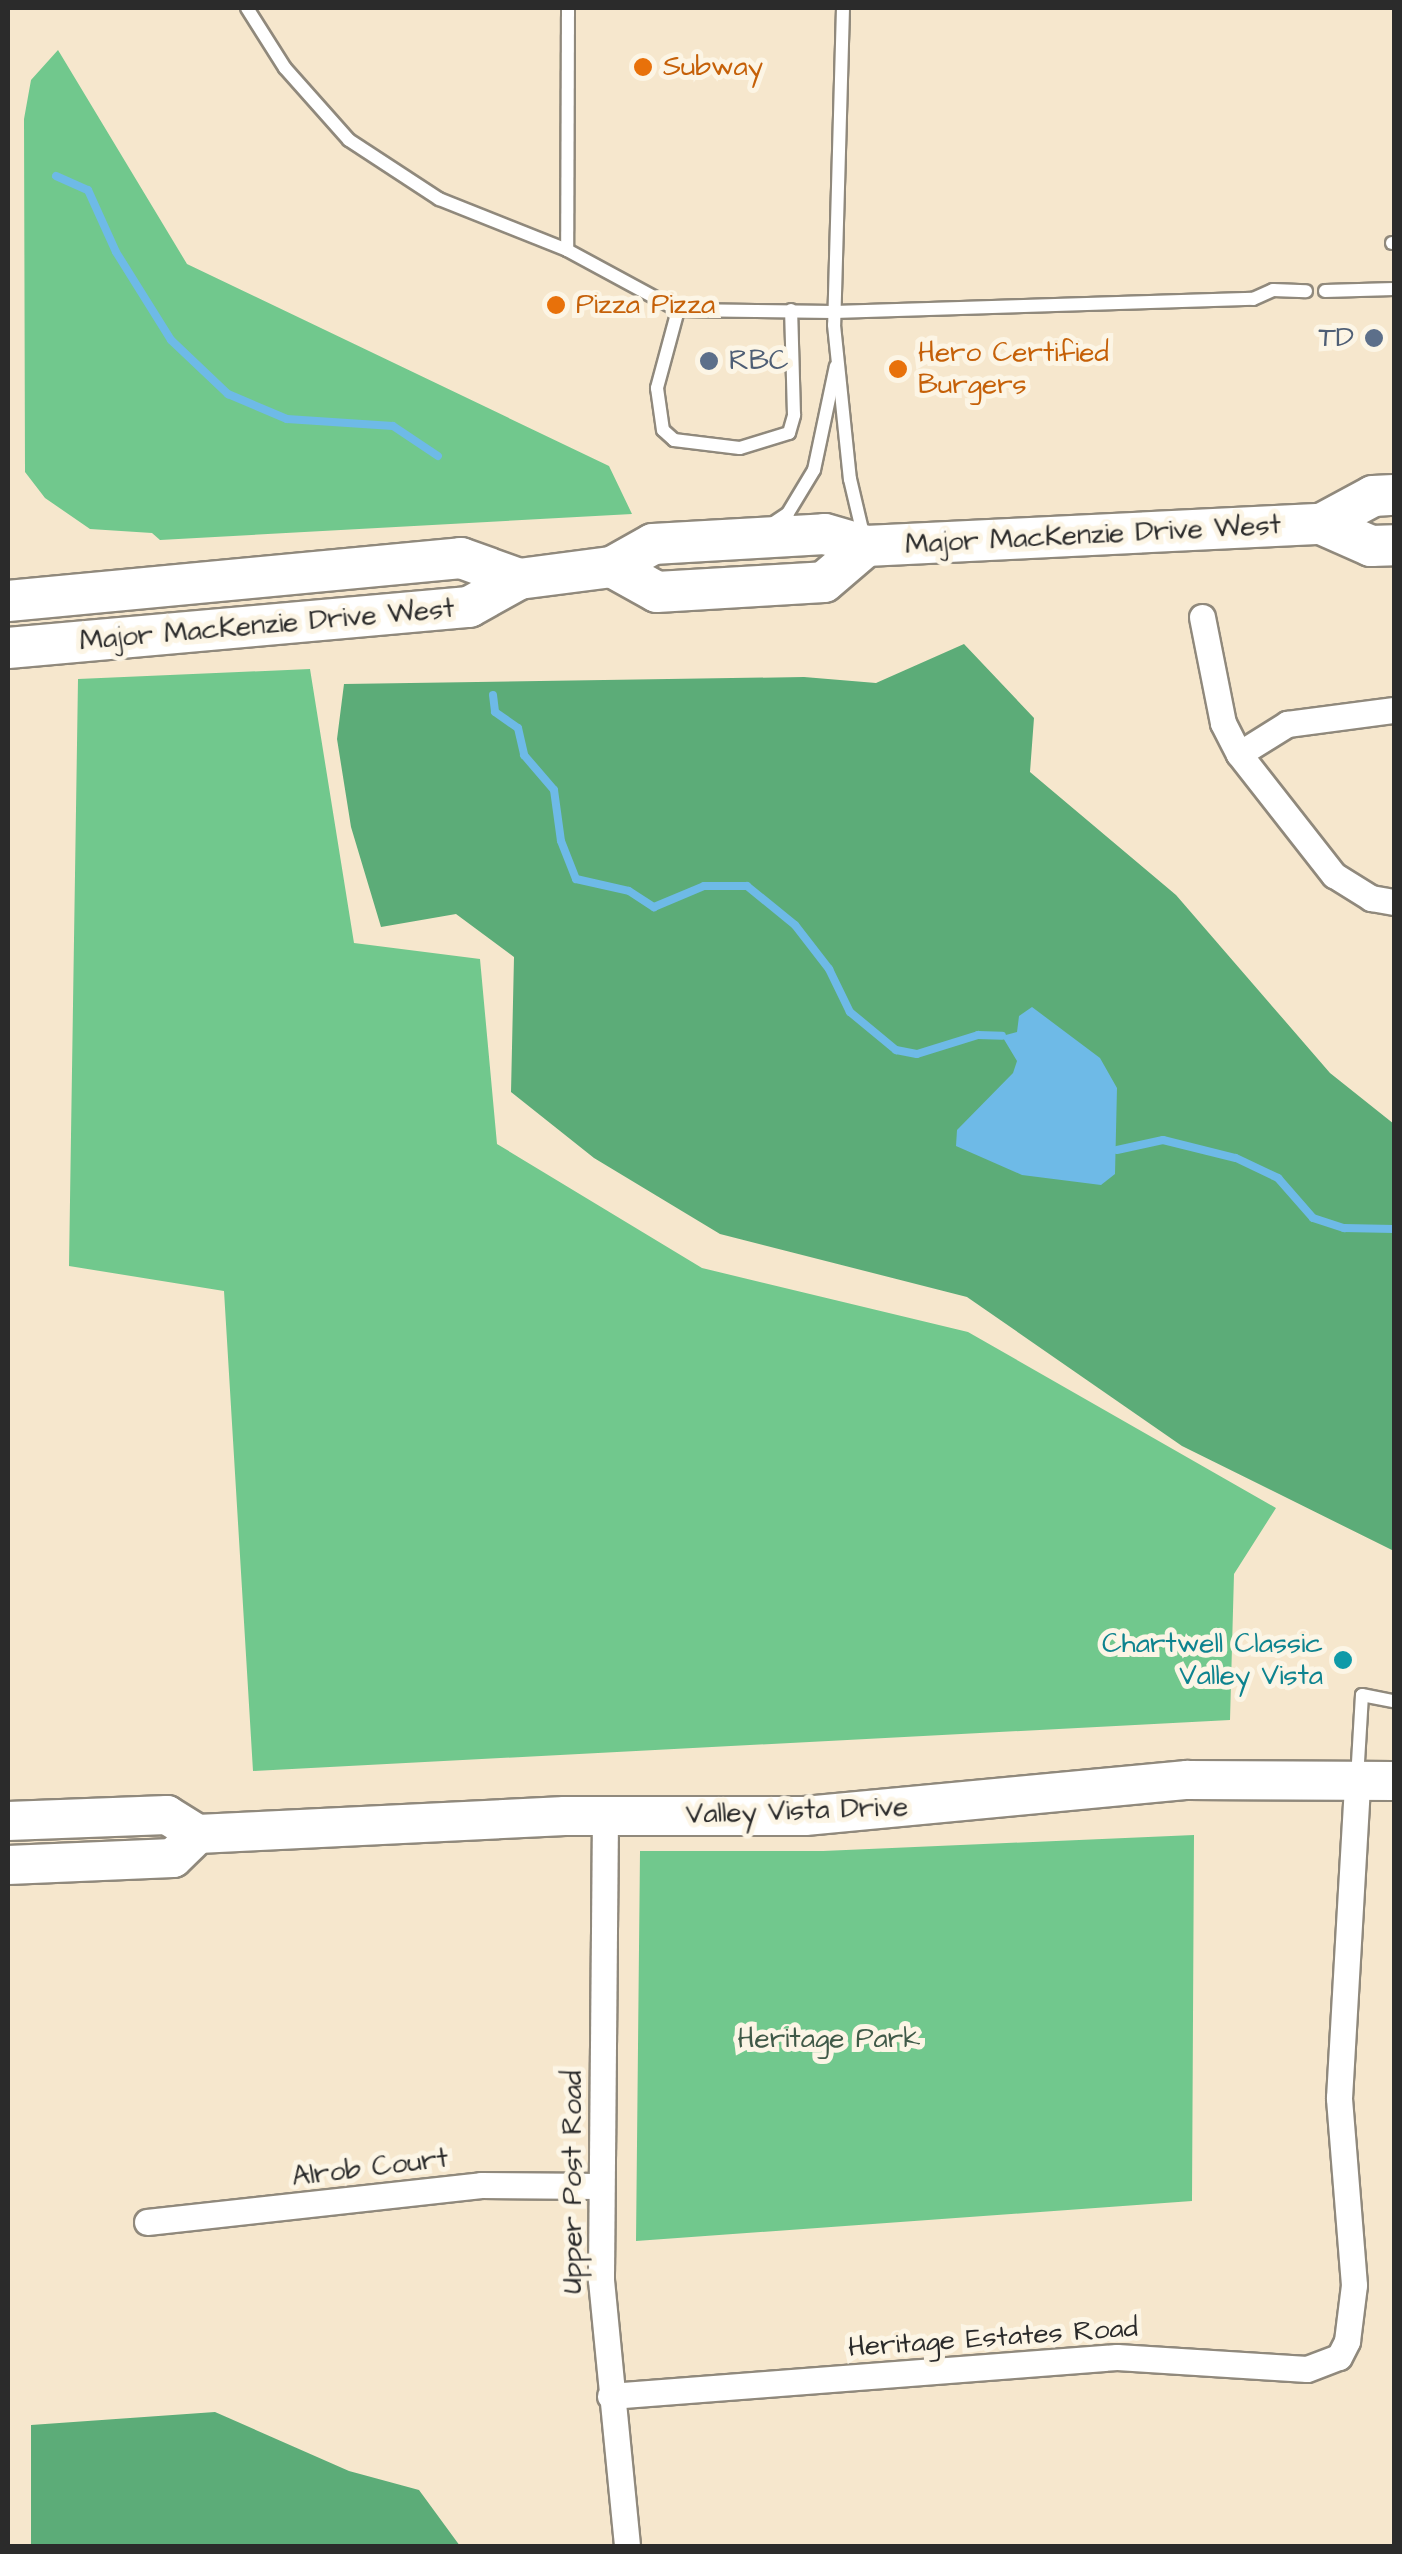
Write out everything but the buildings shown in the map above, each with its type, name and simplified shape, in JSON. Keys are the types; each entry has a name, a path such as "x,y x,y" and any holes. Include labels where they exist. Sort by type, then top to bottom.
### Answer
{"main road":[{"name":"Major MacKenzie Drive West","path":"8,648 469,606 519,579 612,567 653,544 824,534 866,546 1321,524 1373,496 1394,495"},
{"name":"Major MacKenzie Drive West","path":"1321,524 1371,546 1394,545"},
{"name":"Major MacKenzie Drive West","path":"612,567 657,592 824,582 866,546"},
{"name":"Major MacKenzie Drive West","path":"8,602 461,558 519,579"}],"street":[{"path":"1202,617 1223,723 1240,754 1334,875 1371,898 1394,902"},
{"path":"1240,754 1287,724 1394,710"},
{"name":"Valley Vista Drive","path":"8,1821 167,1815 198,1834 605,1816 804,1816 1187,1780 1376,1781"},
{"name":"Heritage Estates Road","path":"610,2396 1117,2357 1307,2370 1339,2357 1347,2341 1354,2286 1339,2098 1376,1781"},
{"name":"Upper Post Road","path":"605,1816 601,2186 610,2396 627,2546"},
{"name":"Valley Vista Drive","path":"8,1865 173,1858 198,1834"},
{"name":"Alrob Court","path":"147,2222 481,2184 601,2186"}],"lane":[{"path":"247,8 285,68 349,140 439,199 567,250 678,310 834,312 1253,299 1272,290 1306,291"},
{"path":"567,250 568,8"},
{"path":"843,8 834,312 850,479 866,546"},
{"path":"1325,292 1394,289"},
{"path":"678,310 658,388 664,430 674,440 740,448 788,434 794,415 791,310"},
{"path":"751,538 788,513 809,482 839,354"},
{"path":"1376,1781 1362,1696 1394,1701"}],"green space":[{"path":"58,50 187,264 609,466 632,514 160,540 152,533 90,529 45,498 25,472 24,119 31,80"},
{"path":"964,644 1034,718 1030,772 1176,895 1330,1073 1394,1124 1394,1551 1182,1446 967,1297 720,1234 594,1158 511,1092 514,957 456,914 381,927 351,827 337,739 344,684 804,677 876,683"},
{"path":"310,669 354,943 480,959 497,1144 702,1268 968,1332 1276,1508 1234,1574 1230,1720 253,1771 224,1291 69,1266 78,679"},
{"name":"Heritage Park","path":"1194,1835 1192,2201 636,2241 640,1851 823,1851"},
{"path":"215,2412 349,2471 419,2490 460,2546 31,2546 31,2425"}],"water":[{"path":"1032,1007 1100,1058 1117,1088 1115,1174 1101,1185 1022,1175 956,1146 957,1130 1013,1073 1017,1061 1002,1036 1017,1032 1019,1016"}],"waterway":[{"path":"56,176 88,190 116,252 171,340 228,394 287,419 393,426 438,456"},
{"path":"493,695 495,712 518,728 524,755 554,790 561,841 576,879 629,891 654,907 704,886 747,886 795,925 829,969 850,1012 896,1050 917,1054 978,1035 1002,1036"},
{"path":"1117,1150 1163,1140 1236,1158 1278,1178 1313,1218 1344,1228 1394,1229"}],"place":[{"name":"Subway","path":"643,67"},
{"name":"Pizza Pizza","path":"556,305"},
{"name":"TD","path":"1374,338"},
{"name":"RBC","path":"709,361"},
{"name":"Hero Certified Burgers","path":"898,369"},
{"name":"Chartwell Classic Valley Vista","path":"1343,1660"}]}
